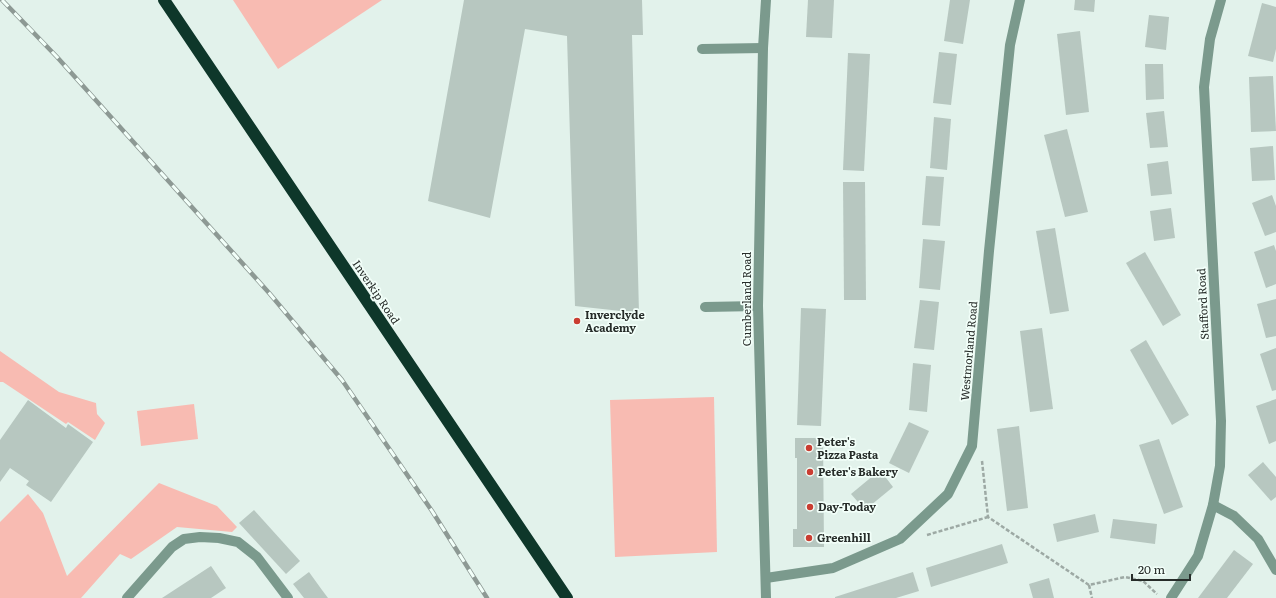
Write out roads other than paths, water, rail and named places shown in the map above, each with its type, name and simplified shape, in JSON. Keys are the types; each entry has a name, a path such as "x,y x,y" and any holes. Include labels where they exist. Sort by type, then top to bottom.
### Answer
{"highway":[{"name":"Inverkip Road","path":"164,0 567,598"}],"street":[{"name":"Cumberland Road","path":"766,0 763,48 758,306 766,598"},
{"name":"Westmorland Road","path":"766,578 834,568 900,539 948,494 972,446 989,251 1010,45 1020,0"},
{"name":"Stafford Road","path":"1171,598 1198,556 1212,505 1220,466 1221,421 1204,87 1210,39 1221,0"},
{"path":"702,49 763,48"},
{"path":"705,307 758,306"},
{"path":"1212,505 1234,516 1258,539 1276,570"},
{"path":"127,598 172,547 184,539 200,537 219,538 238,542 257,557 288,598"}],"railway":[{"path":"2,0 57,57 270,294 342,380 432,511 487,598"}],"place":[{"name":"Inverclyde Academy","path":"577,321"},
{"name":"Peter's Pizza Pasta","path":"809,448"},
{"name":"Peter's Bakery","path":"810,472"},
{"name":"Day-Today","path":"810,507"},
{"name":"Greenhill","path":"809,538"}]}
